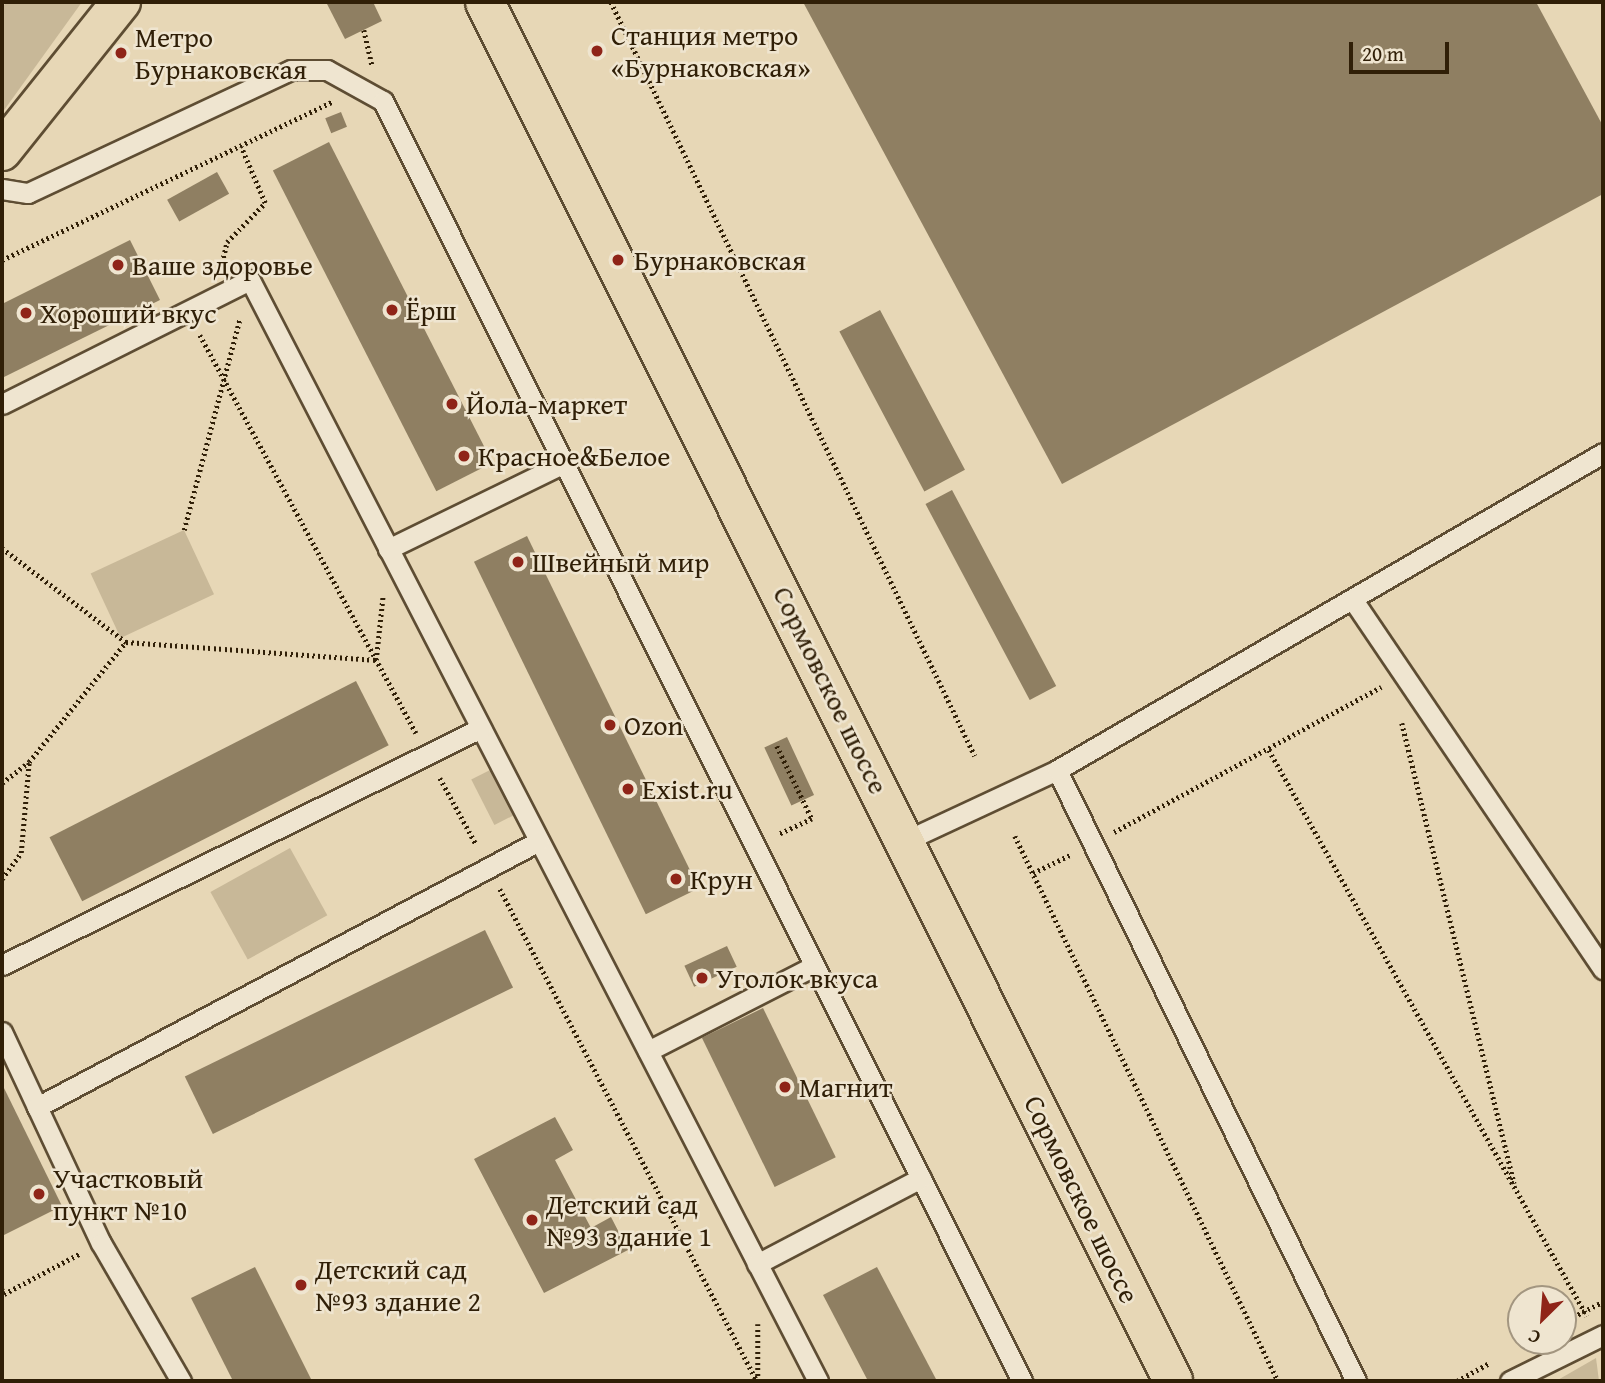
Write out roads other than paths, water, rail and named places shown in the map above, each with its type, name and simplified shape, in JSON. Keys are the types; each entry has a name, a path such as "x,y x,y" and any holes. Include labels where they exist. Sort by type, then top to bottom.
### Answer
{"main road":[{"path":"2,151 121,2"},
{"name":"Сормовское шоссе","path":"485,2 1173,1381"}],"lane":[{"path":"2,189 28,193 291,70 327,70 356,81 383,101 757,844 814,966 1022,1381"},
{"path":"2,404 250,281 818,1381"},
{"path":"905,841 1058,770 1603,453"},
{"path":"388,549 564,463"},
{"path":"1353,600 1397,678 1603,969"},
{"path":"2,965 481,728"},
{"path":"1058,770 1356,1381"},
{"path":"37,1107 539,841"},
{"path":"648,1051 814,966"},
{"path":"2,1032 101,1243 181,1381"},
{"path":"757,1264 921,1178"},
{"path":"1510,1381 1603,1335"}],"place":[{"name":"Станция метро «Бурнаковская»","path":"597,51"},
{"name":"Метро Бурнаковская","path":"121,53"},
{"name":"Бурнаковская","path":"618,260"},
{"name":"Ваше здоровье","path":"118,265"},
{"name":"Ёрш","path":"392,310"},
{"name":"Хороший вкус","path":"26,313"},
{"name":"Йола-маркет","path":"452,404"},
{"name":"Красное&Белое","path":"464,456"},
{"name":"Швейный мир","path":"518,562"},
{"name":"Ozon","path":"610,725"},
{"name":"Exist.ru","path":"628,789"},
{"name":"Крун","path":"676,879"},
{"name":"Уголок вкуса","path":"702,978"},
{"name":"Магнит","path":"785,1087"},
{"name":"Участковый пункт №10","path":"39,1194"},
{"name":"Детский сад №93 здание 1","path":"532,1220"},
{"name":"Детский сад №93 здание 2","path":"301,1285"}]}
